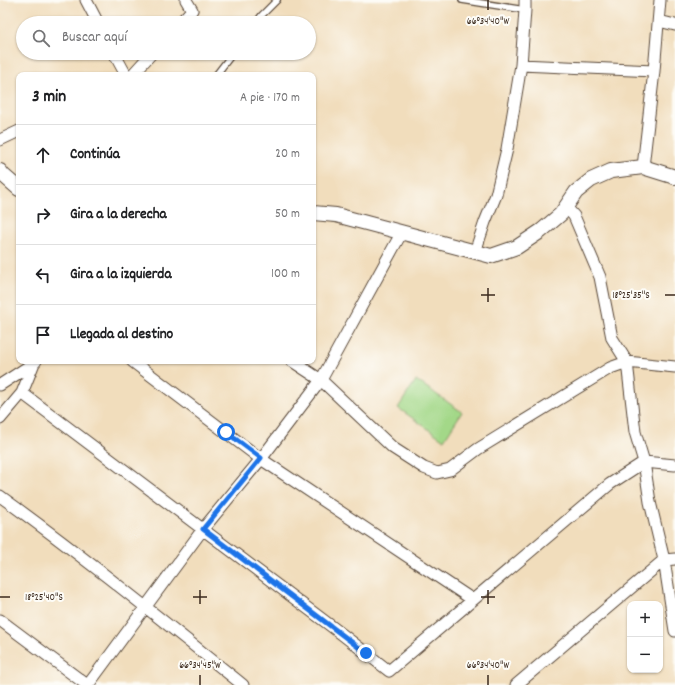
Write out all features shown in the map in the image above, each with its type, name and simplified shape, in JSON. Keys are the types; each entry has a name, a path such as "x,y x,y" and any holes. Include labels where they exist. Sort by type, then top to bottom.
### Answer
{"street":[{"path":"86,0 94,16"},
{"path":"186,0 192,10 186,16"},
{"path":"643,166 660,0"},
{"path":"475,252 496,195 505,157 521,65 525,5"},
{"path":"659,21 675,25"},
{"path":"118,60 124,72"},
{"path":"135,72 146,60"},
{"path":"521,65 654,70"},
{"path":"0,140 16,132"},
{"path":"316,213 336,215 491,256 517,247 541,232 560,214 576,192 591,180 611,171 643,166 675,176"},
{"path":"1,173 16,186"},
{"path":"566,206 574,216 600,277 612,338 627,362 635,432 644,462 650,502 670,559 675,631"},
{"path":"0,620 88,685 203,529 261,458 321,380 402,232"},
{"path":"297,364 321,380 393,448 424,468 437,473 450,470 478,449 610,368 627,362 675,367"},
{"path":"0,385 32,364"},
{"path":"0,418 22,393 34,364"},
{"path":"136,364 261,458 473,600"},
{"path":"22,393 389,671 610,484 644,462 675,465"},
{"path":"0,496 44,527 243,685"},
{"path":"516,685 670,559"}],"lane":[{"path":"261,16 277,0"},
{"path":"462,0 525,5"},
{"path":"218,72 228,60"}],"green space":[{"path":"416,380 462,412 444,440 398,408"}],"route":[{"path":"226,432 261,458 203,529 366,653"}]}
